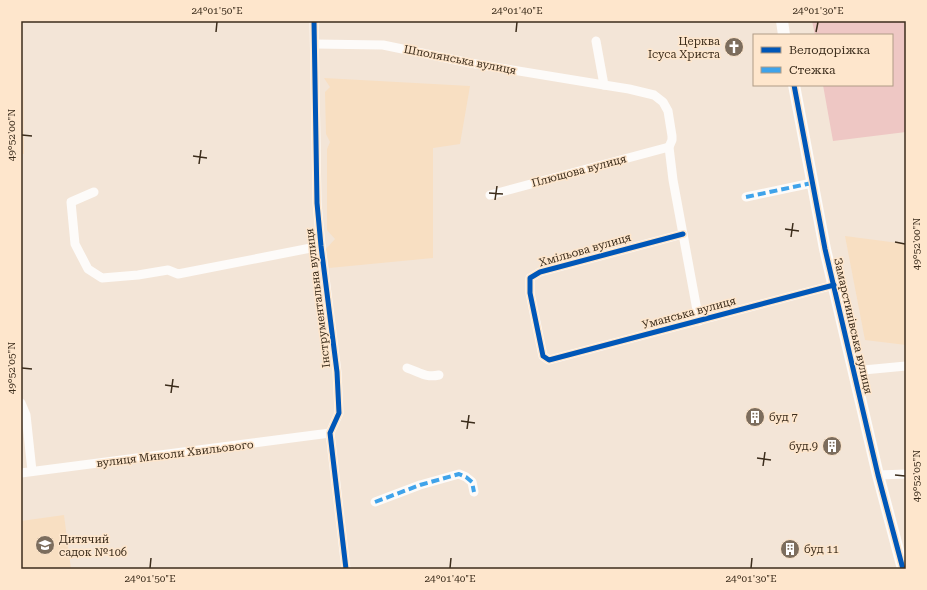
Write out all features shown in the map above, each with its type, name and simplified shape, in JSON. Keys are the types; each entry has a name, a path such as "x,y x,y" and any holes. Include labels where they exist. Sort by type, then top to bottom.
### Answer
{"main road":[{"path":"782,21 784,34"},
{"name":"Замарстинівська вулиця","path":"794,86 825,249 878,475 903,569"}],"street":[{"name":"Інструментальна вулиця","path":"314,21 317,203 337,372 339,413 330,433"},
{"path":"596,42 604,85"},
{"name":"Шполянська вулиця","path":"315,44 383,45 470,63 629,89 654,95 663,102 670,118 672,140 668,147 699,321"},
{"name":"Плющова вулиця","path":"490,195 668,147"},
{"path":"746,197 812,183"},
{"path":"94,192 72,202 75,244 88,269 102,278 138,275 168,270 178,274 321,246"},
{"name":"Хмільова вулиця","path":"549,360 543,356 530,293 530,278 540,272 683,234"},
{"name":"Уманська вулиця","path":"549,360 834,285"},
{"path":"853,371 906,366"},
{"path":"408,368 422,375 439,375"},
{"path":"21,403 26,415 32,471"},
{"path":"330,433 346,569"},
{"name":"вулиця Миколи Хвильового","path":"21,473 330,433"},
{"path":"375,502 420,485 459,474 472,482 474,492"},
{"path":"878,475 906,474"}],"shaded area":[{"path":"812,21 906,21 906,132 833,141 823,86 893,86 893,34 815,34"},
{"path":"21,61 23,65 24,154 21,154"},
{"path":"324,78 470,86 460,144 433,148 433,258 329,268 326,249 335,239 327,230 327,149 330,142 326,134 325,92 330,87"},
{"path":"845,236 906,244 906,345 865,340"},
{"name":"Дитячий садок №106","path":"64,515 71,569 21,569 21,521"}],"marked path":[{"path":"746,197 812,183"},
{"path":"375,502 420,485 459,474 472,482 474,492"}],"cycle path":[{"path":"314,21 317,203 337,372 339,413 330,433 346,569"},
{"path":"794,86 825,249 878,475 903,569"},
{"path":"683,234 540,272 530,278 530,293 543,356 549,360 834,285"}],"place":[{"name":"Церква Ісуса Христа","path":"734,47"},
{"name":"буд 7","path":"755,417"},
{"name":"буд.9","path":"832,446"},
{"name":"Дитячий садок №106","path":"45,545"},
{"name":"буд 11","path":"790,549"}]}
